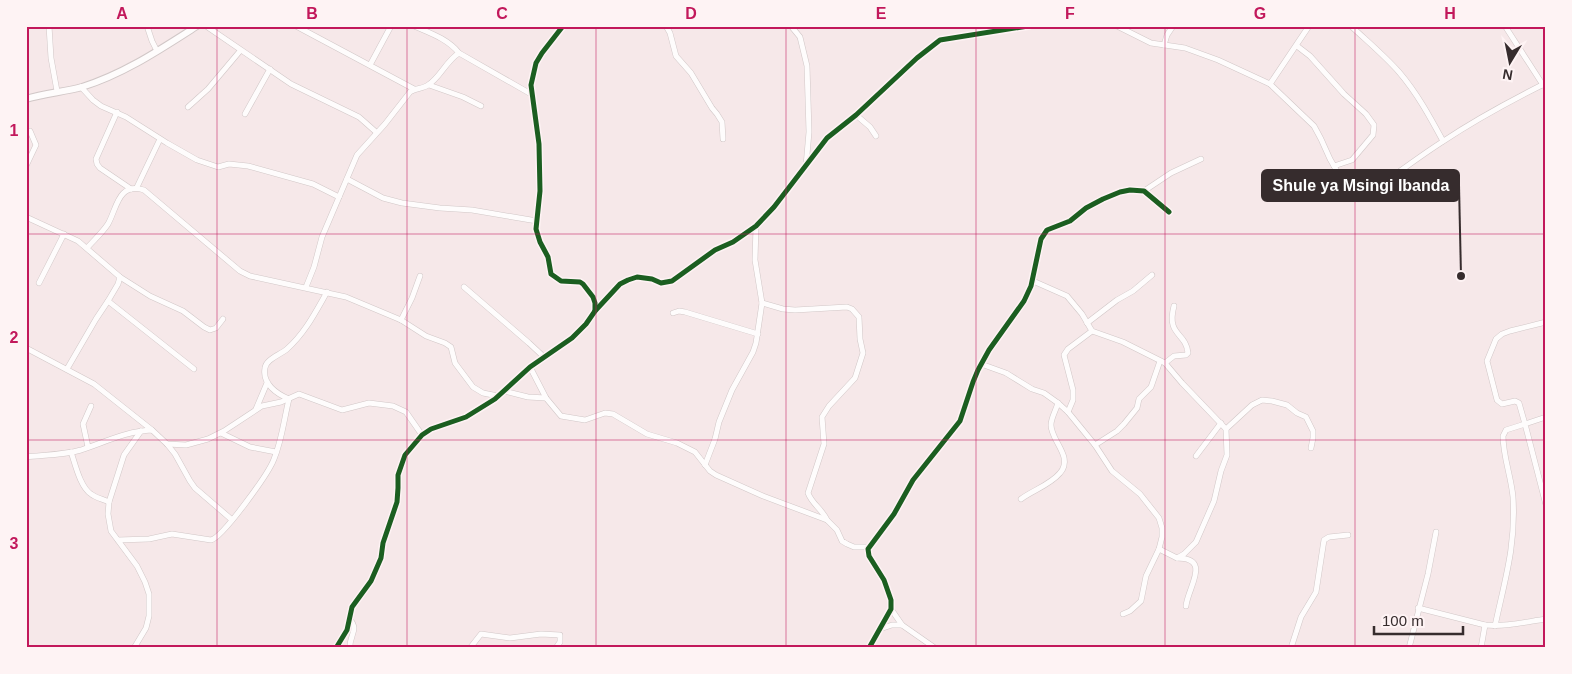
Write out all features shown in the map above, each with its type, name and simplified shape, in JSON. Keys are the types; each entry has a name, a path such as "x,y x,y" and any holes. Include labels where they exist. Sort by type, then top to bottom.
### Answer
{"street":[{"path":"49,26 51,58 57,91"},
{"path":"147,26 157,52"},
{"path":"26,99 81,87 132,67 197,26"},
{"path":"206,26 291,84 359,117 376,132"},
{"path":"296,26 414,89"},
{"path":"370,65 391,26"},
{"path":"414,26 445,41 459,53 531,94"},
{"path":"562,26 536,63 530,85 539,144 540,191 537,221 538,237 548,257 551,274 561,281 580,282 583,284 593,297 595,311"},
{"path":"666,26 670,33 676,56 691,74 722,122 723,139"},
{"path":"791,26 800,37 807,66 808,132 806,166"},
{"path":"336,648 347,630 352,607 371,581 381,558 383,543 397,502 398,475 404,455 422,435 430,429 473,414 504,392 530,367 572,338 620,284 637,277 652,279 661,283 672,281 715,250 733,242 756,226 774,207 827,138 856,115 917,58 940,40 1028,26"},
{"path":"1117,26 1152,43 1185,48 1211,57 1270,84 1314,126 1334,166 1353,192 1363,196 1398,174 1443,141 1506,103 1544,84 1505,26"},
{"path":"1164,45 1167,35 1173,26"},
{"path":"1270,84 1309,26"},
{"path":"1351,26 1400,73 1422,104 1443,141"},
{"path":"1297,46 1310,56 1344,94 1366,114 1374,125 1373,135 1352,160 1334,166"},
{"path":"188,107 208,89 240,51"},
{"path":"306,287 314,267 322,237 357,155 410,92 429,84 452,58 459,53"},
{"path":"244,114 270,69"},
{"path":"429,84 481,106"},
{"path":"81,87 101,106 126,116 184,153 213,166 238,164 248,166 313,184 339,197"},
{"path":"117,112 96,160 100,168 134,188 151,194 184,225 240,271 250,276 306,287 358,301 401,320 426,336 445,343 451,348 456,363 473,386 483,393 498,396"},
{"path":"856,115 870,127 876,136"},
{"path":"26,166 36,145 30,131"},
{"path":"87,248 107,226 121,195 134,188 160,139"},
{"path":"1144,191 1171,173 1201,159"},
{"path":"347,179 383,198 402,203 472,210 537,221"},
{"path":"869,648 891,609 891,600 884,580 868,554 870,547 894,514 919,473 956,428 981,364 1024,301 1033,282 1041,239 1047,230 1070,221 1086,208 1103,199 1130,190 1144,191 1168,212"},
{"path":"26,217 78,242 120,277 150,296 183,311 204,327 210,330 216,328 223,319"},
{"path":"705,465 719,422 732,390 753,352 758,334 762,303 755,260 756,226"},
{"path":"39,283 64,234"},
{"path":"1087,322 1116,300 1133,291 1152,274"},
{"path":"401,320 420,276"},
{"path":"67,369 118,284 120,277"},
{"path":"1033,282 1067,296 1077,307 1092,331 1123,342 1163,362 1226,429 1227,455 1214,501 1196,542 1184,554 1176,558"},
{"path":"464,287 544,358"},
{"path":"256,409 267,384 264,371 268,362 288,348 304,331 327,292"},
{"path":"108,301 194,369"},
{"path":"762,303 783,309 795,310 847,307 852,309 859,317 860,339 864,354 856,378 829,406 822,417 824,444 808,493 810,501 824,513 827,520 837,530 842,541 854,547 870,547"},
{"path":"1095,445 1117,431 1124,424 1137,408 1139,399 1151,387 1163,362 1174,356 1186,355 1188,353 1187,348 1172,326 1174,306"},
{"path":"673,313 684,312 758,334"},
{"path":"1546,322 1502,334 1496,339 1488,359 1498,400 1502,404 1515,401 1519,403 1546,505"},
{"path":"1068,412 1073,400 1073,390 1064,355 1068,348 1092,331"},
{"path":"26,348 94,384 124,406 167,444 195,488 231,519"},
{"path":"981,364 1006,373 1026,386 1044,393 1058,403 1068,412 1095,445 1112,471 1140,494 1159,518 1162,537 1159,549 1146,576 1141,601 1130,611 1122,614"},
{"path":"530,367 546,398 557,412 568,418 585,420 605,412 613,414 647,434 677,443 695,452 716,475 763,496 827,520"},
{"path":"267,384 280,395 289,399"},
{"path":"504,392 528,397 546,398"},
{"path":"167,444 186,445 208,439 221,433 262,406 289,399 296,395 304,395 342,410 369,403 394,406 406,412 422,435"},
{"path":"118,540 148,539 172,534 211,540 216,539 254,491 272,463 289,399"},
{"path":"1226,429 1252,405 1262,400 1272,401 1287,405 1306,417 1313,430 1311,448"},
{"path":"1021,499 1055,478 1064,465 1062,450 1051,428 1058,403"},
{"path":"88,447 82,424 92,406"},
{"path":"1494,626 1508,573 1513,526 1512,491 1503,436 1506,430 1546,417"},
{"path":"1196,456 1221,424"},
{"path":"26,457 71,452 117,437 152,430"},
{"path":"134,648 146,628 149,616 146,582 138,566 111,531 109,525 109,502 124,455 142,431"},
{"path":"221,433 250,447 276,452"},
{"path":"71,452 77,472 87,491 109,502"},
{"path":"1409,648 1428,574 1436,532"},
{"path":"1291,648 1301,617 1316,592 1324,540 1329,537 1348,535"},
{"path":"1159,549 1176,558 1189,559 1196,566 1195,578 1188,592 1186,606"},
{"path":"1418,608 1494,626 1546,619"},
{"path":"891,609 902,625 935,648"},
{"path":"349,618 355,628 350,641 350,648"},
{"path":"880,628 902,625"},
{"path":"1481,648 1484,625"},
{"path":"470,648 480,634 517,638 541,634 560,636 560,642 556,648"},
{"path":"873,641 878,648"}],"cycle path":[{"path":"336,648 347,630 352,607 371,581 381,558 383,543 397,502 398,475 405,455 422,435 431,429 466,417 495,399 530,367 572,338 586,324 595,311 593,297 583,284 580,282 561,281 551,274 548,257 536,229 540,191 539,144 531,85 536,63 563,26"},
{"path":"595,311 620,284 637,277 652,279 661,283 672,281 715,250 733,242 756,226 774,207 827,138 856,115 917,58 940,40 1028,26"},
{"path":"869,648 891,609 891,600 884,580 869,556 868,549 894,514 913,480 960,421 978,370 989,350 1024,301 1031,286 1041,239 1047,230 1070,221 1086,208 1103,199 1130,190 1144,191 1169,212"}],"place":[{"name":"Shule ya Msingi Ibanda","path":"1461,276"}]}
